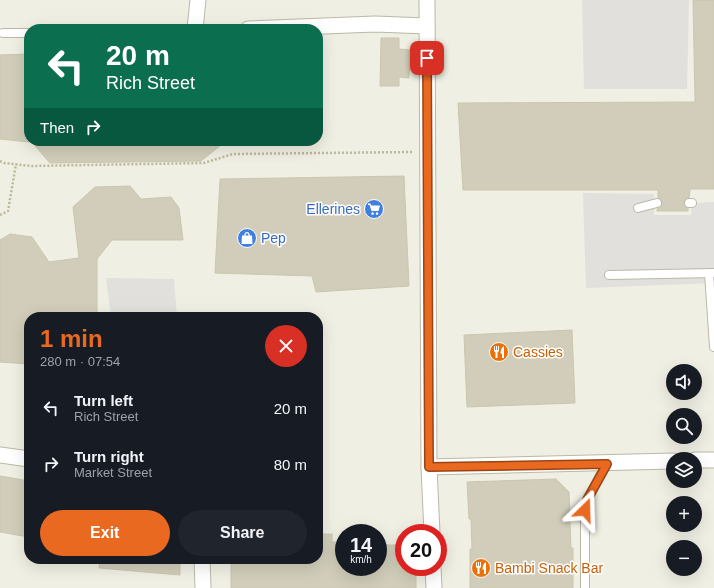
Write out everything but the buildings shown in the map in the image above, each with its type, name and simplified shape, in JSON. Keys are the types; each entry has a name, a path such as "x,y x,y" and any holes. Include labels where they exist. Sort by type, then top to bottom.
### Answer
{"street":[{"path":"196,24 198,0"},
{"path":"427,0 429,467 432,524"},
{"path":"323,26 375,24 427,26"},
{"path":"0,455 24,458"},
{"path":"702,460 714,460"},
{"path":"429,467 607,464 666,461"},
{"path":"202,564 203,588"},
{"path":"433,576 434,588"}],"lane":[{"path":"3,33 24,32"},
{"path":"638,208 657,203"},
{"path":"609,275 712,273 714,347"},
{"path":"585,588 585,510 587,500 607,464"}],"path":[{"path":"0,161 4,163 31,166 204,163 233,154 428,152"},
{"path":"0,215 8,211 16,164"}],"shaded area":[{"path":"582,0 689,0 687,89 584,89"},
{"path":"583,193 654,194 654,215 691,215 692,203 714,202 714,283 586,288"},
{"path":"106,278 174,279 177,312 110,312"}],"place":[{"name":"Ellerines","path":"374,209"},
{"name":"Pep","path":"247,238"},
{"name":"Cassies","path":"499,352"},
{"name":"Bambi Snack Bar","path":"481,568"}],"route":[{"path":"427,58 429,467 607,464 587,500 585,510"}]}
